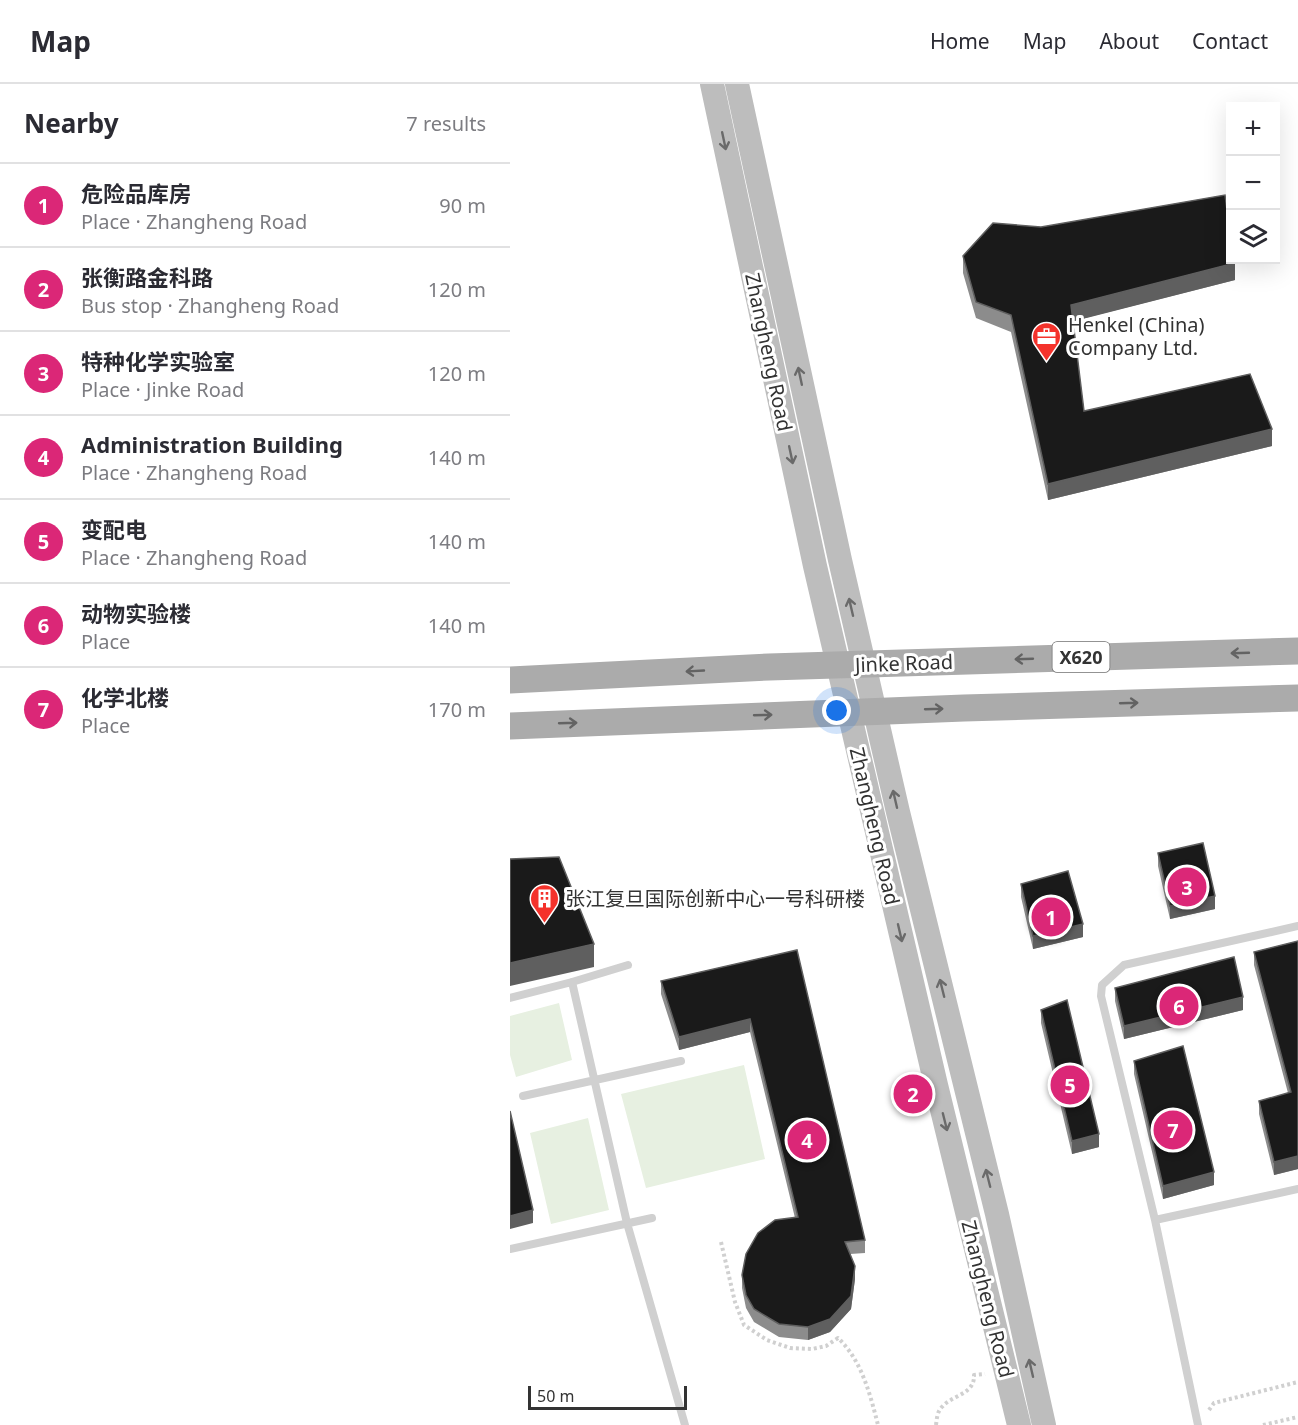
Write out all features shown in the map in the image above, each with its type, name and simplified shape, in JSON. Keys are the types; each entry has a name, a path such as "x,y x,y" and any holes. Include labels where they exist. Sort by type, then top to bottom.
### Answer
{"main road":[{"name":"Zhangheng Road","path":"712,84 838,665 862,712 997,1214 1044,1425"},
{"name":"Zhangheng Road","path":"737,84 864,664 862,712 936,1085 1019,1425"},
{"name":"Jinke Road","path":"510,680 864,664 1298,651"},
{"path":"510,726 1298,698"}],"lane":[{"path":"1198,1425 1155,1220 1101,996 1102,985 1124,965 1298,926"},
{"path":"510,998 628,965"},
{"path":"572,982 627,1223 685,1425"},
{"path":"523,1096 681,1061"},
{"path":"1155,1220 1298,1189"},
{"path":"510,1249 652,1218"}],"path":[{"path":"721,1242 735,1302 744,1325 767,1340 790,1348 812,1349 826,1346 838,1338 860,1368 866,1381 878,1425"},
{"path":"936,1425 937,1416 942,1407 969,1389 974,1375 1006,1372"},
{"path":"1198,1425 1214,1403 1298,1382"},
{"path":"1263,1425 1298,1417"}],"green space":[{"path":"559,1003 572,1060 516,1077 510,1055 510,1016"},
{"path":"744,1065 765,1159 646,1188 621,1094"},
{"path":"588,1118 609,1210 551,1224 530,1133"}],"building":[{"name":"Henkel (China) Company Ltd.","path":"1225,195 1226,264 1231,264 1071,305 1084,411 1250,374 1272,429 1048,484 1011,315 976,302 963,256 993,223 1041,227"},
{"path":"1203,843 1215,896 1170,906 1158,853"},
{"name":"张江复旦国际创新中心一号科研楼","path":"559,857 594,944 510,963 510,859"},
{"path":"1068,871 1083,924 1033,936 1021,884"},
{"path":"1298,941 1298,1156 1274,1162 1259,1101 1291,1092 1254,952"},
{"path":"797,950 865,1240 845,1242 855,1266 851,1296 830,1319 808,1327 779,1324 754,1309 746,1295 742,1275 746,1254 758,1233 775,1220 798,1217 750,1019 679,1037 661,981"},
{"path":"1234,957 1243,997 1124,1026 1115,988"},
{"path":"1067,1000 1099,1134 1072,1141 1041,1010"},
{"path":"1183,1046 1214,1172 1163,1186 1134,1061"},
{"path":"510,1111 533,1210 510,1216"}],"place":[{"name":"Henkel (China) Company Ltd.","path":"1047,362"},
{"name":"特种化学实验室","path":"1187,887"},
{"name":"危险品库房","path":"1051,917"},
{"name":"张江复旦国际创新中心一号科研楼","path":"544,924"},
{"name":"动物实验楼","path":"1179,1006"},
{"name":"变配电","path":"1070,1085"},
{"name":"张衡路金科路","path":"913,1094"},
{"name":"化学北楼","path":"1173,1130"},
{"name":"Administration Building","path":"807,1140"}]}
